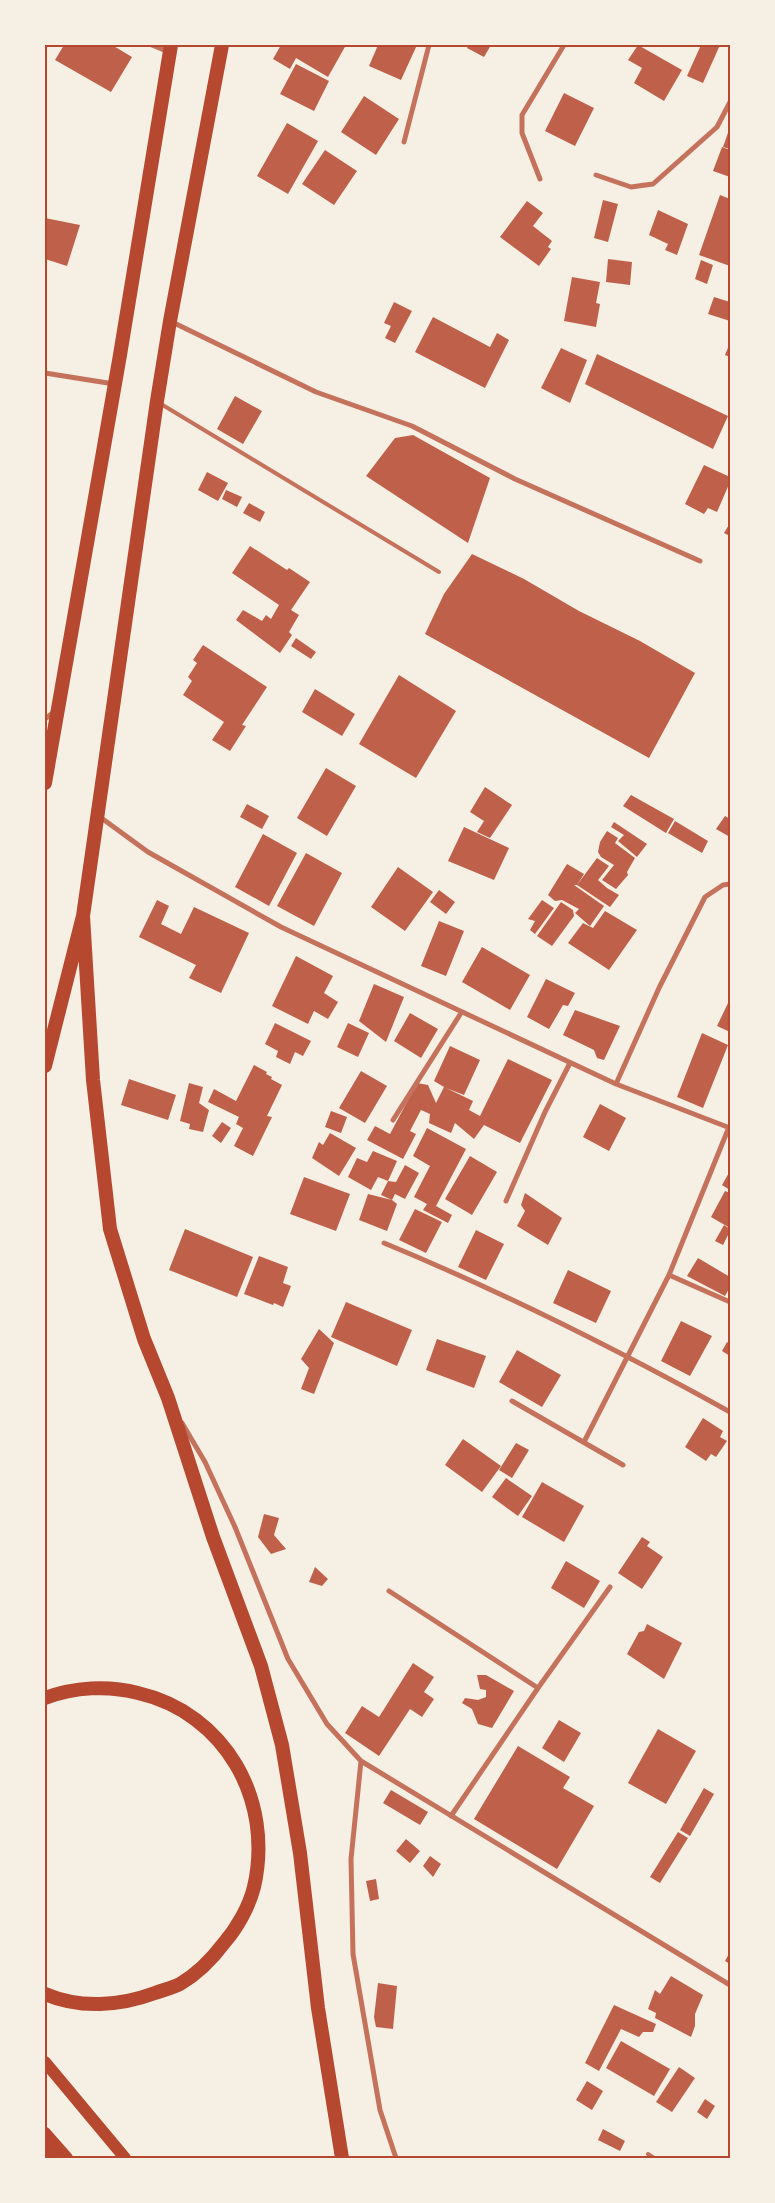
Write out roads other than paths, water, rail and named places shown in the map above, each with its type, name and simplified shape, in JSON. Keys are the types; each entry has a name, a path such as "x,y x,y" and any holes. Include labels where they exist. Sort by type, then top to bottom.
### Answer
{"highway":[{"path":"45,1066 82,916 157,401 170,321 222,45"},
{"path":"45,783 60,708 170,49"},
{"path":"82,916 93,1080 110,1229 144,1339 168,1398 213,1537 261,1666 282,1745 300,1852 318,2008 342,2158"},
{"path":"45,1698 59,1693 91,1688 124,1689 158,1698 185,1711 212,1732 236,1763 253,1802 259,1847 254,1888 236,1928 212,1959 180,1984 138,2000 95,2005 57,2000 45,1994"},
{"path":"45,2142 56,2158"}],"main road":[{"path":"45,2062 125,2158"},
{"path":"45,2134 67,2158"}],"street":[{"path":"152,45 170,49"},
{"path":"404,142 429,45"},
{"path":"540,179 522,133 522,114 564,45"},
{"path":"596,174 631,187 653,184 717,127 730,102"},
{"path":"170,321 316,392 412,426 515,479 700,561"},
{"path":"45,373 114,384"},
{"path":"45,720 60,708"},
{"path":"97,815 148,852 281,927 616,1084 730,1128 669,1274 584,1442"},
{"path":"616,1084 659,988 705,897 723,884 730,884"},
{"path":"393,1120 461,1013"},
{"path":"506,1201 545,1112 570,1063"},
{"path":"384,1243 446,1268 629,1356 730,1412"},
{"path":"669,1274 730,1302"},
{"path":"168,1398 205,1462 235,1527 288,1659 327,1724 360,1761 730,1986"},
{"path":"512,1401 623,1465"},
{"path":"451,1816 538,1688 610,1587"},
{"path":"389,1591 538,1688"},
{"path":"360,1761 352,1859 353,1954 380,2110 396,2158"}],"lane":[{"path":"157,401 439,572"},
{"path":"648,2154 654,2158"}]}
